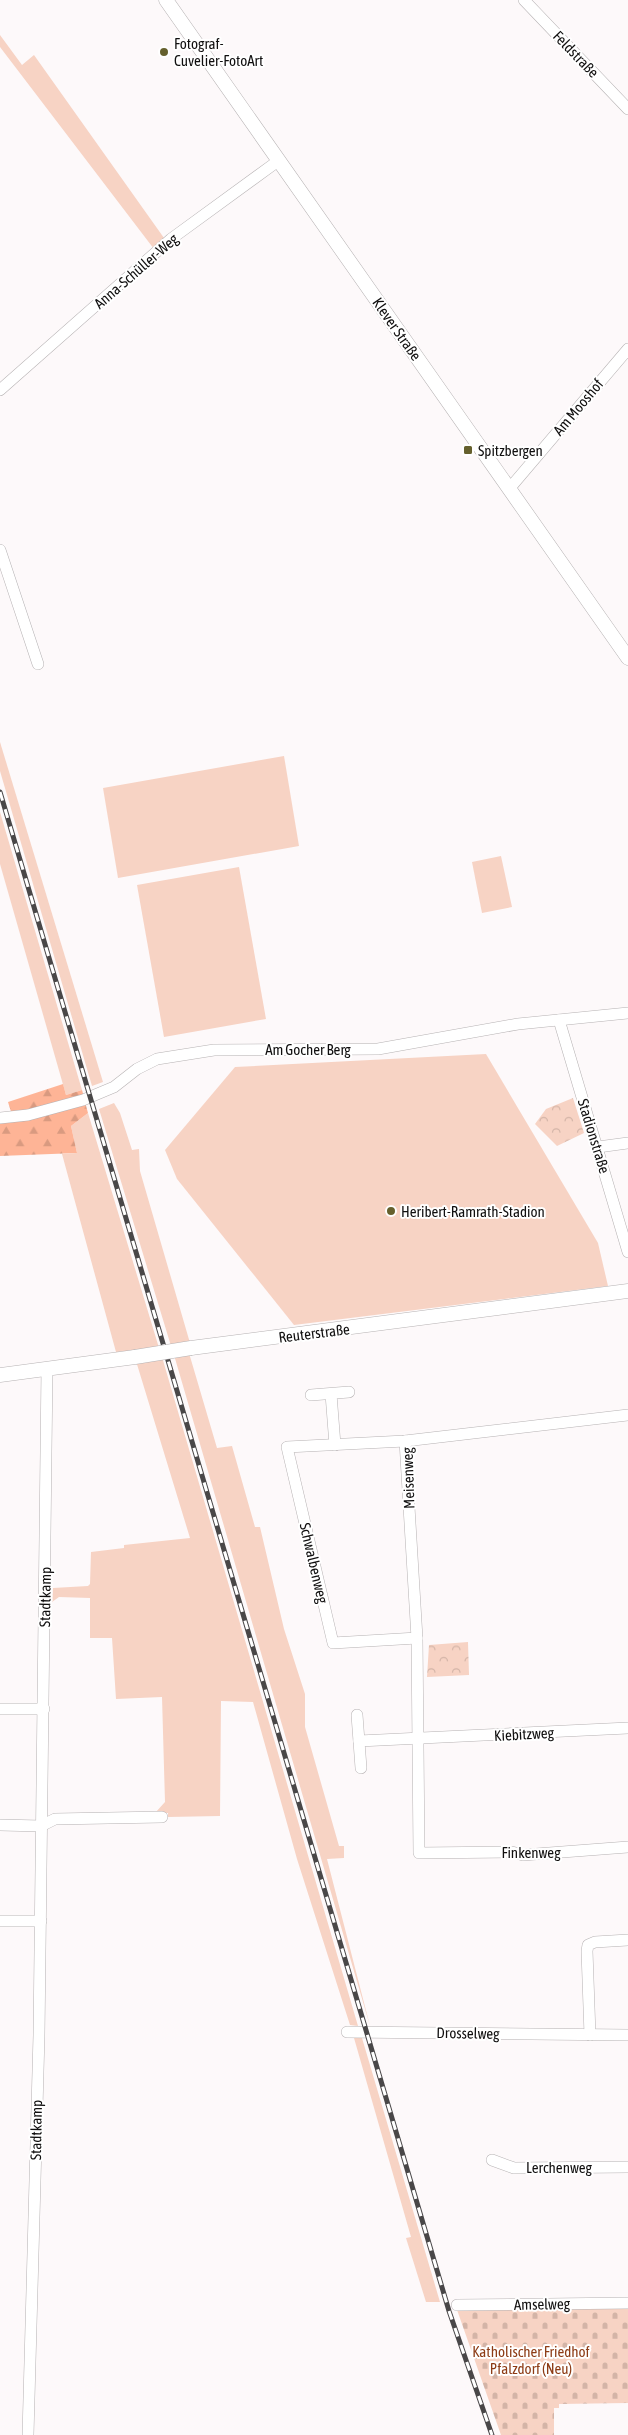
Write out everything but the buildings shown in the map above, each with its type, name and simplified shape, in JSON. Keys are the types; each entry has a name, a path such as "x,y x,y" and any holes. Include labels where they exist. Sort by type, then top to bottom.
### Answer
{"street":[{"name":"Klever Straße","path":"166,0 628,658"},
{"name":"Feldstraße","path":"524,0 628,108"},
{"name":"Anna-Schüller-Weg","path":"0,390 171,240 278,161"},
{"name":"Am Mooshof","path":"509,489 628,349"},
{"path":"0,550 38,664"},
{"name":"Am Gocher Berg","path":"0,1118 28,1114 83,1100 114,1087 137,1069 157,1060 214,1050 378,1049 518,1024 628,1013"},
{"name":"Stadionstraße","path":"559,1020 628,1252"},
{"path":"598,1147 628,1143"},
{"name":"Reuterstraße","path":"0,1375 628,1291"},
{"name":"Stadtkamp","path":"28,2435 41,1921 48,1369"},
{"path":"312,1395 349,1392"},
{"path":"331,1394 334,1445"},
{"name":"Meisenweg","path":"434,1853 419,1853 417,1638 405,1441 628,1415"},
{"name":"Schwalbenweg","path":"405,1441 287,1448 333,1643 417,1638"},
{"path":"0,1709 44,1709"},
{"path":"357,1715 360,1768"},
{"name":"Kiebitzweg","path":"419,1739 628,1728"},
{"path":"359,1741 419,1739"},
{"path":"0,1825 41,1826 55,1819 162,1817"},
{"name":"Finkenweg","path":"434,1853 512,1852 523,1855 628,1847"},
{"path":"0,1922 41,1921"},
{"path":"590,2035 588,1945 594,1942 628,1940"},
{"name":"Drosselweg","path":"347,2032 628,2035"},
{"name":"Lerchenweg","path":"492,2160 514,2168 628,2167"},
{"name":"Amselweg","path":"457,2305 628,2303"}],"green space":[{"path":"0,35 22,65 34,55 164,238 154,249 0,47"},
{"path":"0,742 103,1082 92,1086 0,771"},
{"path":"284,756 299,846 118,878 103,788"},
{"path":"0,812 82,1090 66,1095 0,864"},
{"path":"501,856 512,907 482,913 472,862"},
{"path":"239,867 266,1019 164,1037 137,885"},
{"name":"Heribert-Ramrath-Stadion","path":"486,1054 598,1243 608,1286 294,1325 177,1179 165,1150 235,1067"},
{"path":"63,1084 66,1095 82,1090 84,1097 12,1115 8,1102"},
{"path":"573,1098 584,1133 557,1146 535,1124 546,1109"},
{"path":"85,1102 88,1113 71,1126 77,1153 0,1156 0,1120"},
{"path":"114,1103 120,1113 132,1150 139,1149 140,1171 190,1343 171,1346 99,1109"},
{"path":"88,1113 159,1348 116,1352 62,1154 77,1153 71,1126"},
{"path":"189,1353 217,1448 232,1446 255,1527 260,1527 284,1629 305,1694 305,1727 339,1846 344,1846 344,1858 327,1859 370,2026 174,1355"},
{"path":"162,1357 358,2026 350,2025 297,1859 253,1702 221,1701 220,1816 168,1817 168,1813 155,1813 165,1802 162,1697 116,1699 112,1638 90,1638 90,1598 59,1597 52,1602 53,1588 88,1586 90,1584 91,1552 124,1548 124,1545 190,1538 136,1361"},
{"path":"468,1642 469,1675 427,1677 429,1645"},
{"path":"354,2038 362,2038 440,2302 426,2302 406,2238 411,2237"},
{"name":"Katholischer Friedhof Pfalzdorf (Neu)","path":"628,2306 628,2403 559,2404 559,2408 554,2408 554,2435 501,2435 456,2307"}],"railway":[{"path":"0,792 449,2311 492,2435"}],"place":[{"name":"Fotograf- Cuvelier-FotoArt","path":"164,52"},
{"name":"Spitzbergen","path":"468,450"},
{"name":"Heribert-Ramrath-Stadion","path":"391,1211"}]}
